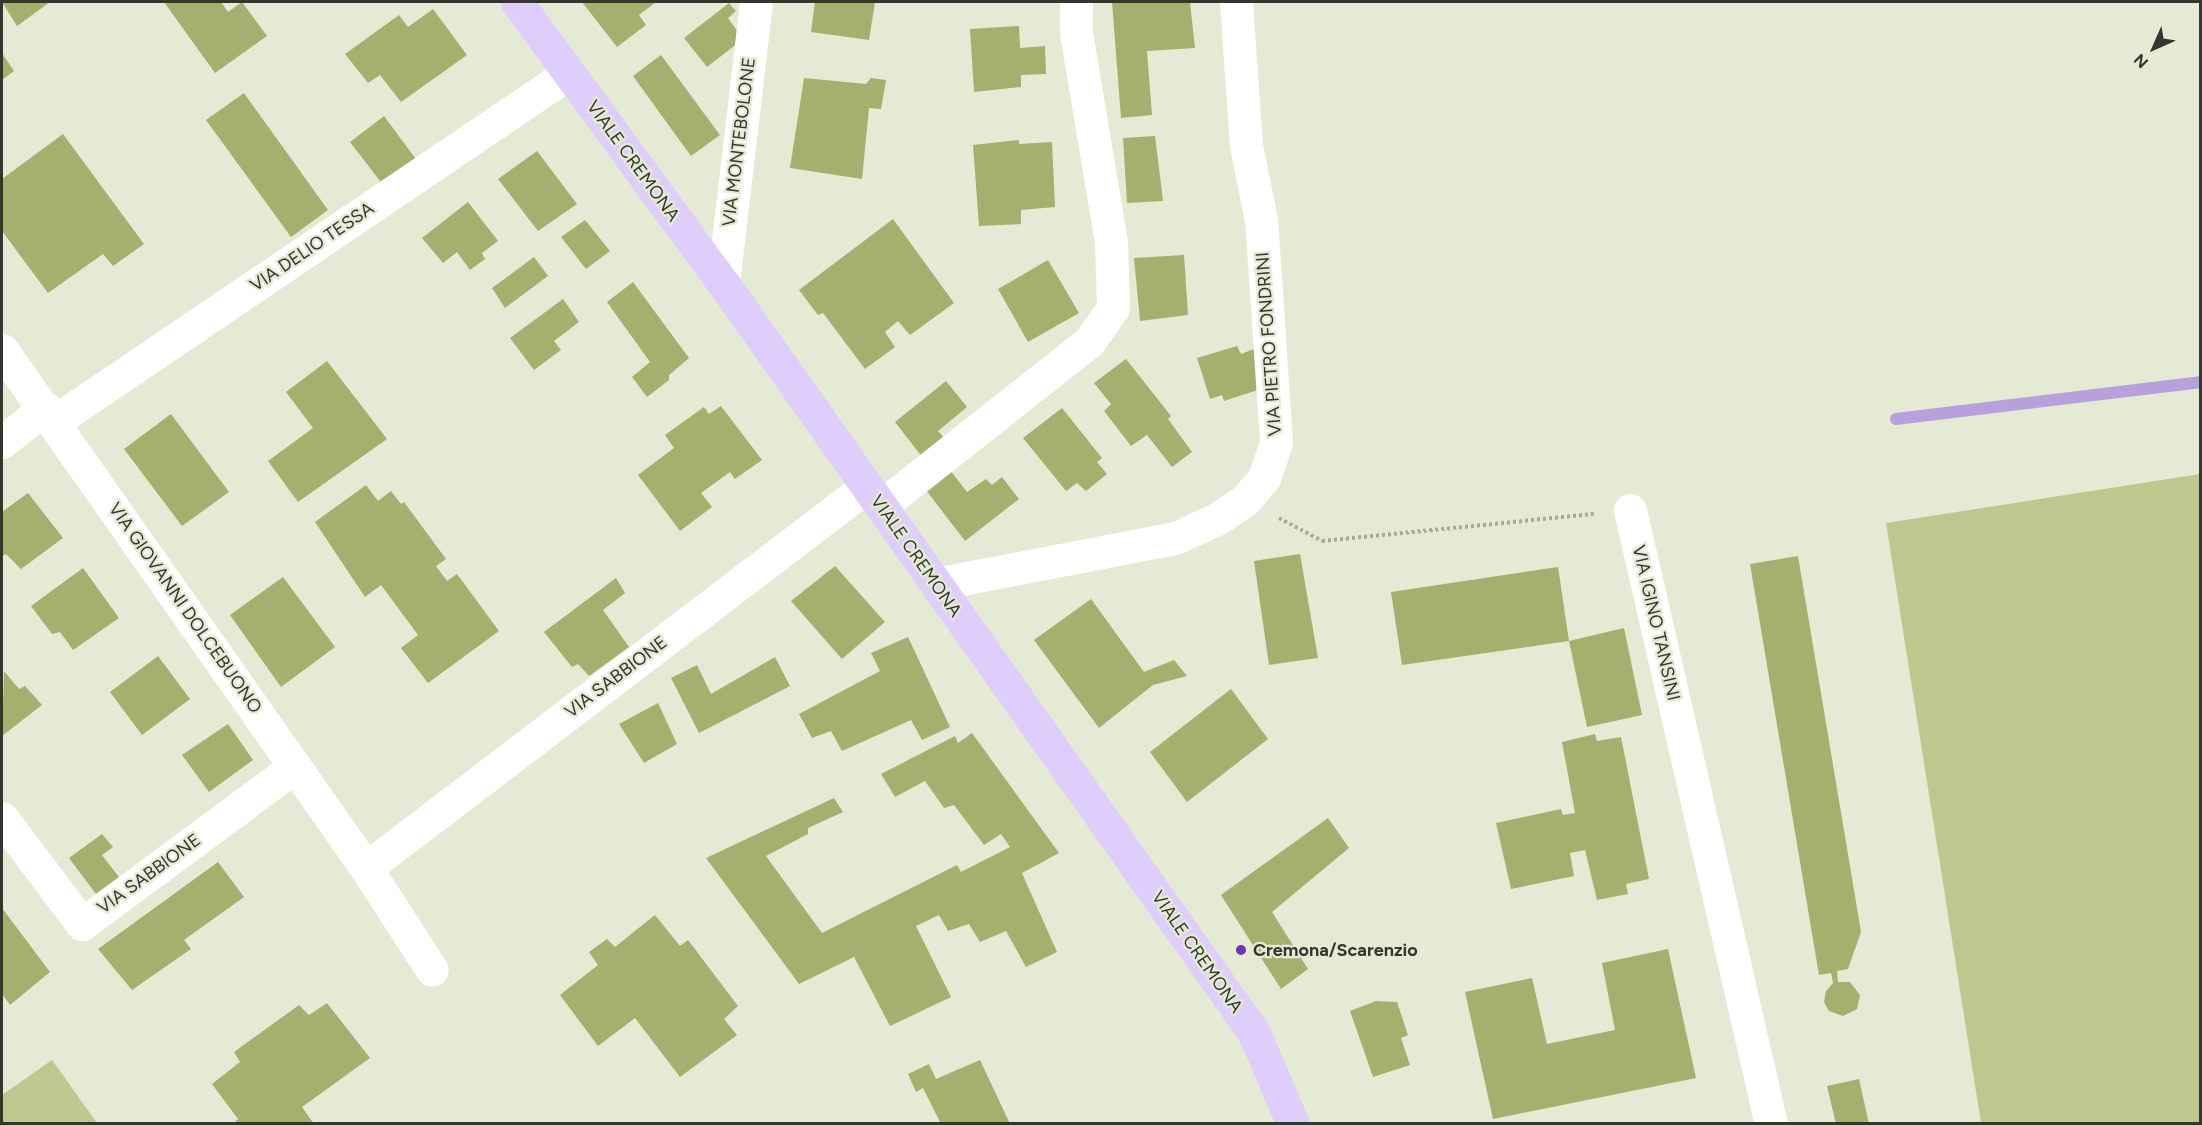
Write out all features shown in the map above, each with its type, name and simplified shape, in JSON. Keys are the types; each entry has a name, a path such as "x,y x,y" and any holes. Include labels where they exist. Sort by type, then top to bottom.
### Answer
{"main road":[{"name":"VIALE CREMONA","path":"516,2 723,283 1254,1033 1293,1124"}],"street":[{"name":"VIA MONTEBOLONE","path":"723,283 756,2"},
{"name":"VIA SABBIONE","path":"366,868 873,496 1089,342 1113,308 1111,242 1077,33 1076,2"},
{"name":"VIA PIETRO FONDRINI","path":"936,584 1176,538 1217,519 1245,500 1264,478 1276,443 1261,220 1246,145 1236,2"},
{"name":"VIA DELIO TESSA","path":"2,442 50,415 568,73"},
{"name":"VIA GIOVANNI DOLCEBUONO","path":"2,350 50,415 366,868 432,970"},
{"name":"VIA IGINO TANSINI","path":"1630,510 1771,1124"},
{"name":"VIA SABBIONE","path":"2,818 82,924 294,767"}],"path":[{"path":"1245,500 1322,542 1630,510"}],"green space":[{"path":"2200,474 2200,1123 1981,1123 1886,523"},
{"path":"52,1060 97,1123 2,1123 2,1095"}],"building":[{"path":"2,2 50,2 17,26"},
{"path":"164,2 221,2 228,12 242,2 267,36 215,73"},
{"path":"582,2 656,2 639,15 646,25 617,47"},
{"path":"815,2 875,2 869,40 811,32"},
{"path":"1112,2 1190,2 1195,48 1147,51 1152,115 1121,118"},
{"path":"729,3 736,11 728,18 743,39 707,67 684,38"},
{"path":"433,9 467,55 401,102 380,75 368,83 345,54 399,15 408,27"},
{"path":"1019,26 1020,48 1045,46 1046,74 1021,75 1021,87 974,92 970,29"},
{"path":"2,53 14,71 2,80"},
{"path":"661,55 720,135 691,156 633,76"},
{"path":"804,78 866,84 871,78 886,80 881,109 869,108 862,179 790,168"},
{"path":"244,93 328,210 291,237 206,120"},
{"path":"384,116 421,166 387,190 350,142"},
{"path":"63,134 144,244 113,266 103,254 48,293 2,231 2,179"},
{"path":"1155,136 1163,201 1127,203 1123,138"},
{"path":"1019,140 1019,144 1052,142 1055,207 1021,210 1021,224 979,226 973,145"},
{"path":"537,151 577,204 538,231 498,179"},
{"path":"468,202 498,241 482,253 485,259 470,270 457,252 443,263 422,238"},
{"path":"893,219 954,303 910,335 898,321 885,332 895,347 865,369 823,313 818,315 799,290"},
{"path":"585,220 610,251 586,269 561,237"},
{"path":"1184,255 1188,315 1140,321 1134,258"},
{"path":"534,257 548,276 505,308 492,288"},
{"path":"1048,260 1079,313 1028,342 998,289"},
{"path":"633,282 689,358 669,375 669,380 647,397 632,377 650,362 607,302"},
{"path":"563,299 579,322 554,341 561,350 534,370 510,338"},
{"path":"1237,346 1241,354 1254,349 1267,387 1224,401 1222,395 1210,399 1197,358"},
{"path":"1126,359 1171,416 1168,419 1192,452 1172,467 1147,435 1131,446 1104,411 1111,404 1094,383"},
{"path":"327,361 387,439 298,502 268,461 313,428 286,392"},
{"path":"946,381 967,407 938,431 946,440 923,458 895,422"},
{"path":"721,406 762,460 735,479 730,472 701,493 712,507 680,531 638,475 674,448 665,435 704,407 709,414"},
{"path":"1062,408 1102,458 1097,462 1107,474 1086,491 1077,483 1066,491 1023,438"},
{"path":"171,414 229,492 182,526 124,449"},
{"path":"950,470 967,492 986,479 992,485 1002,477 1019,499 965,541 926,490"},
{"path":"366,485 378,501 391,491 401,504 404,502 446,559 436,566 447,581 457,574 499,631 428,683 401,648 418,635 381,585 365,597 315,522"},
{"path":"28,493 63,538 21,569 6,554 2,556 2,512"},
{"path":"1300,554 1318,658 1269,665 1254,561"},
{"path":"1798,556 1861,932 1848,969 1837,971 1838,982 1850,982 1860,995 1857,1009 1843,1016 1829,1011 1824,1002 1826,991 1833,983 1831,973 1819,975 1750,564"},
{"path":"835,566 885,622 842,659 791,601"},
{"path":"1558,567 1569,641 1402,665 1391,592"},
{"path":"83,568 119,618 73,650 60,632 52,634 31,606"},
{"path":"283,577 335,647 281,687 230,615"},
{"path":"616,578 625,593 603,610 629,647 589,676 578,664 572,667 544,632"},
{"path":"1091,599 1144,672 1174,660 1187,676 1153,685 1099,728 1034,640"},
{"path":"1624,628 1642,715 1587,727 1569,641"},
{"path":"908,637 950,727 922,740 911,720 842,751 831,731 812,738 799,714 880,671 871,653"},
{"path":"158,656 190,699 142,735 110,692"},
{"path":"775,657 790,686 699,733 671,678 697,665 711,694"},
{"path":"4,671 19,689 25,686 42,705 2,736"},
{"path":"1231,689 1268,739 1187,802 1150,752"},
{"path":"658,703 677,744 644,763 619,724"},
{"path":"228,724 253,760 209,792 182,755"},
{"path":"972,733 1059,853 1022,873 1057,952 1026,967 1006,931 980,942 969,924 948,931 939,915 916,926 951,997 890,1026 854,957 799,984 706,858 834,798 843,812 808,828 808,834 766,856 822,933 957,865 961,872 1010,847 1001,834 984,845 954,805 944,808 925,781 895,797 881,774 955,736 958,743"},
{"path":"1595,734 1597,741 1621,737 1649,879 1626,884 1628,894 1597,900 1585,850 1570,853 1574,876 1511,889 1496,823 1561,809 1563,815 1575,813 1562,742"},
{"path":"1328,818 1349,848 1272,912 1308,969 1281,989 1221,895"},
{"path":"102,834 113,847 102,855 125,885 102,902 69,858"},
{"path":"218,862 244,897 184,940 191,949 132,990 98,949"},
{"path":"2,908 50,972 10,1005 2,994"},
{"path":"655,915 680,946 688,940 738,1006 724,1019 737,1035 680,1077 635,1018 598,1046 560,995 598,965 589,952 607,939 615,947"},
{"path":"1668,949 1696,1078 1493,1119 1465,992 1532,978 1547,1044 1615,1030 1602,963"},
{"path":"1376,1001 1397,1002 1408,1035 1401,1038 1410,1065 1373,1077 1350,1011"},
{"path":"327,1003 370,1058 302,1107 314,1124 233,1124 238,1119 212,1084 240,1062 234,1052 299,1005 309,1015"},
{"path":"980,1060 1010,1124 941,1124 923,1088 916,1092 908,1074 929,1064 936,1079"},
{"path":"1859,1079 1869,1124 1836,1124 1827,1086"}],"waterway":[{"path":"1896,419 2200,382"}],"place":[{"name":"Cremona/Scarenzio","path":"1241,950"}]}
